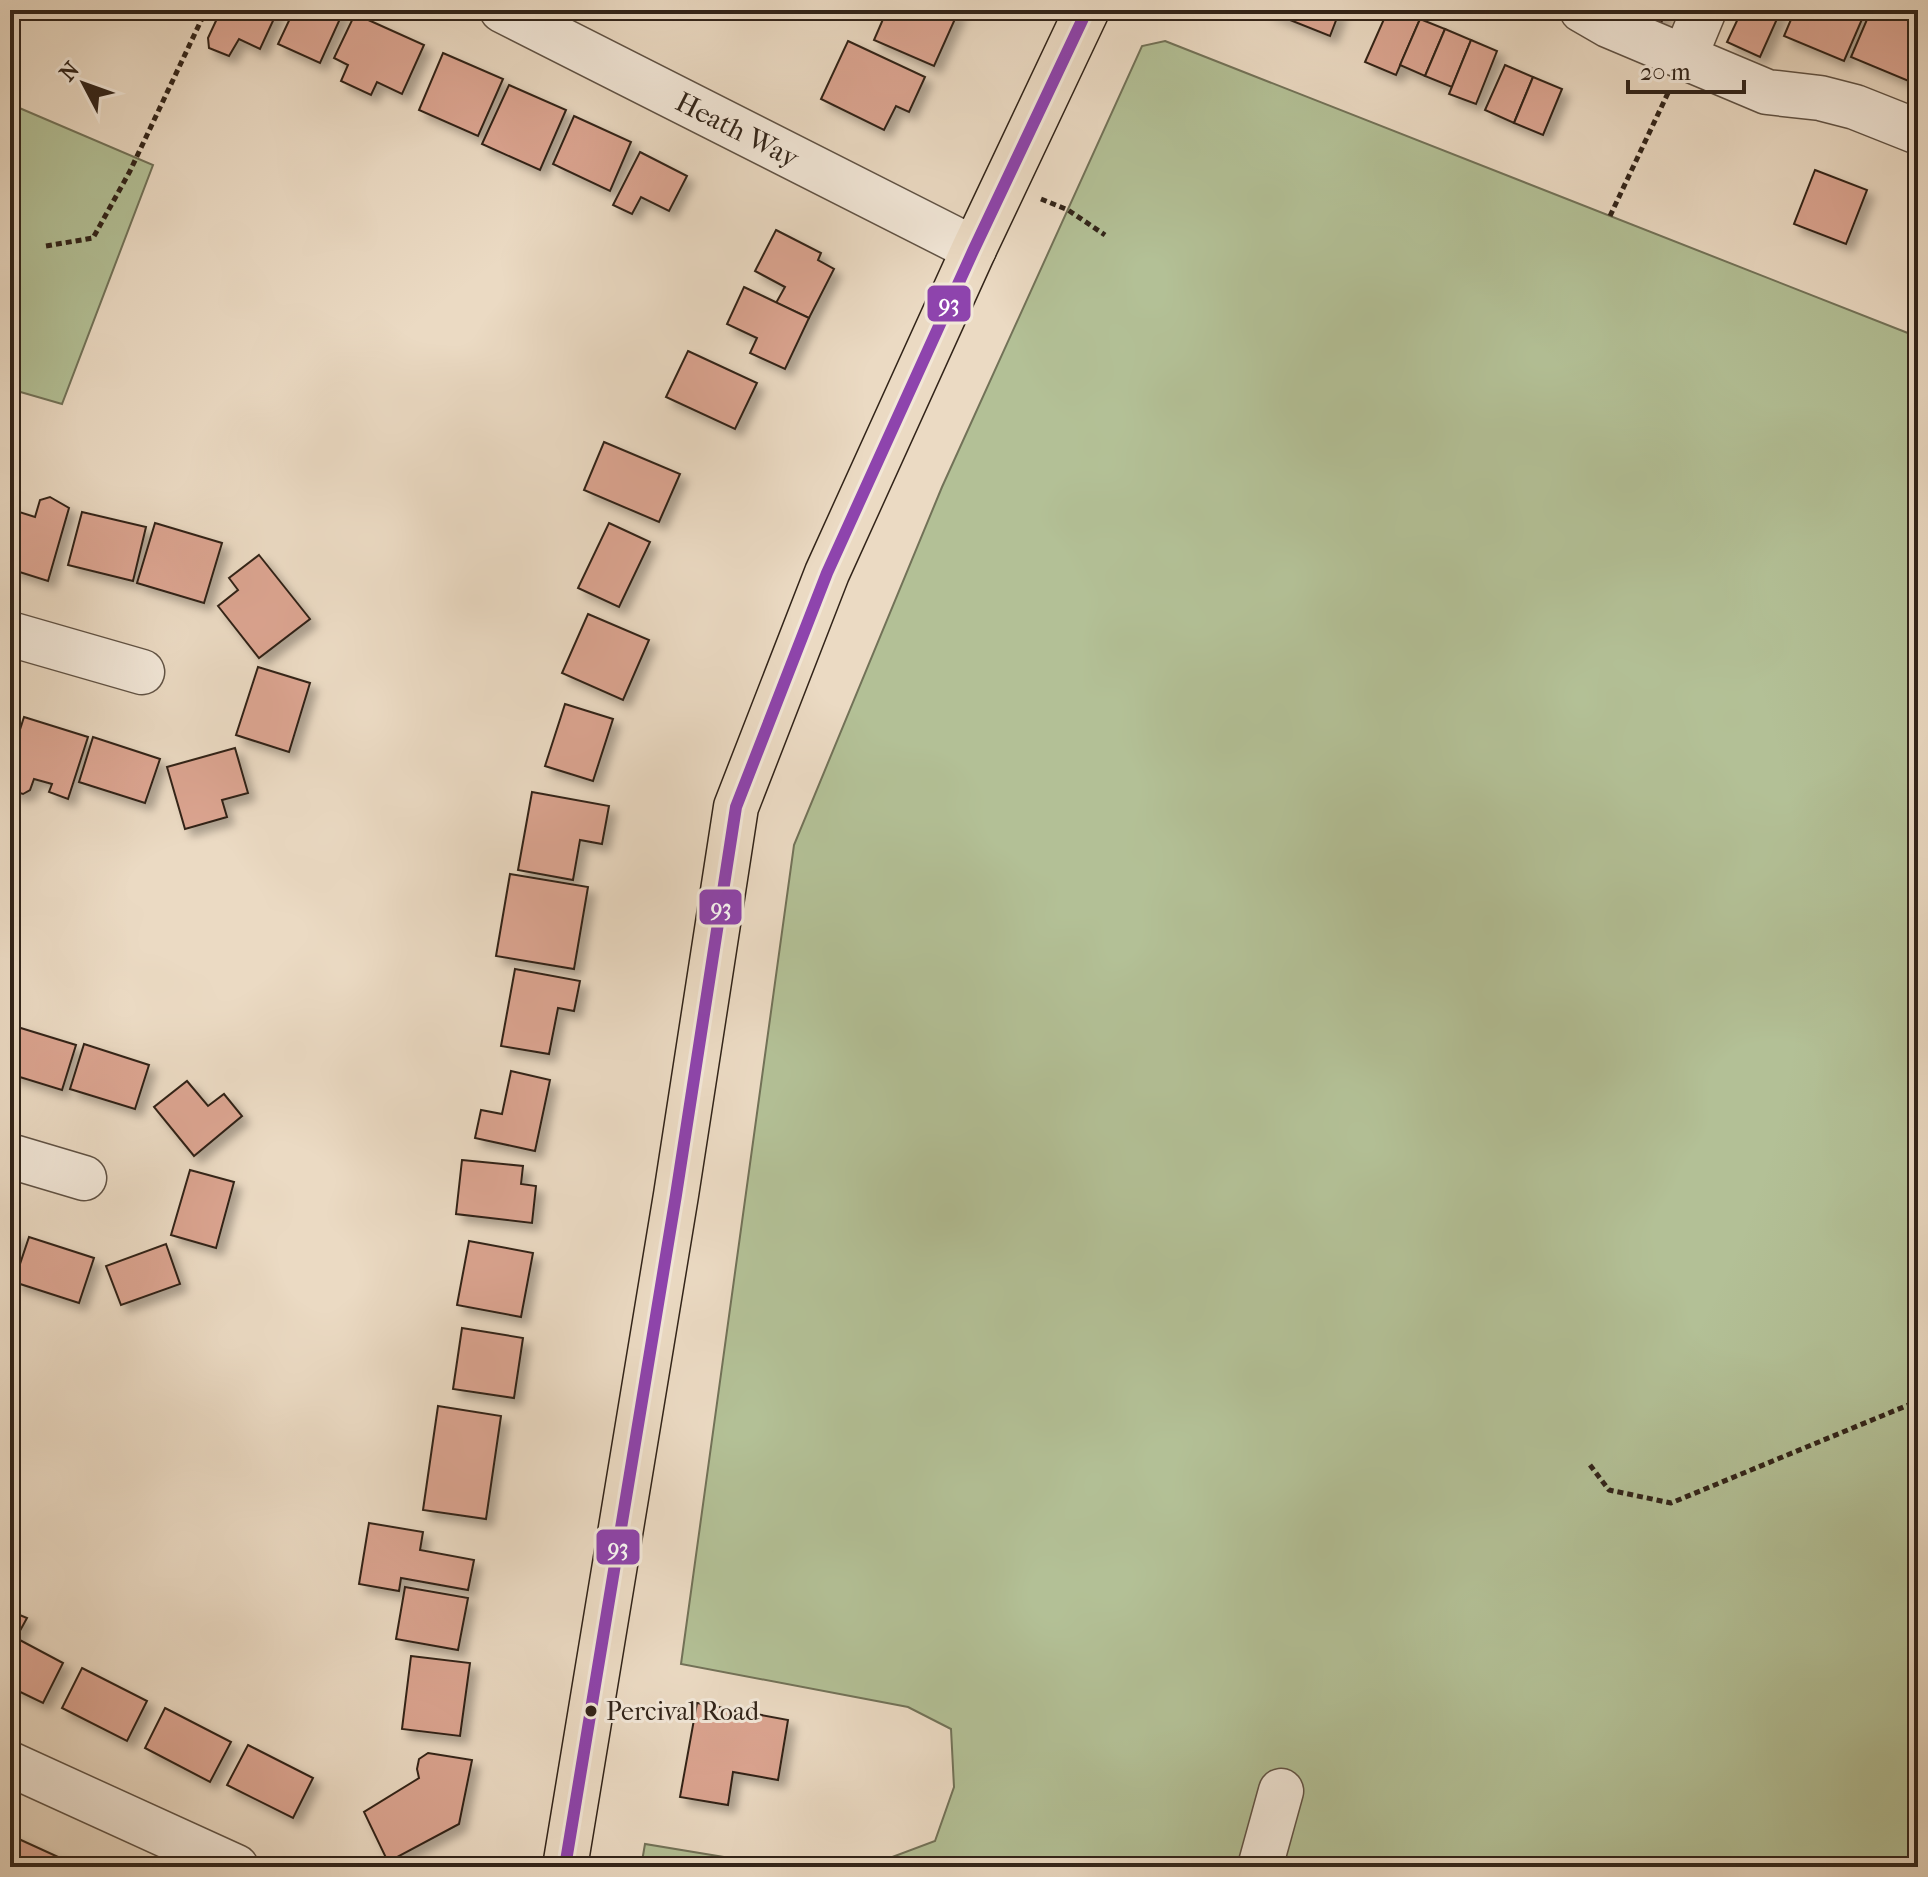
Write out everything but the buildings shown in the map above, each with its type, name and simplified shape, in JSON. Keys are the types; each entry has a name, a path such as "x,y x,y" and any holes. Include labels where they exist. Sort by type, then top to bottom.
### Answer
{"main road":[{"path":"565,1867 676,1195 736,807 827,573 1087,10"}],"street":[{"name":"Heath Way","path":"502,10 974,249"},
{"path":"1582,10 1608,25 1767,92 1820,98 1855,107 1918,132"},
{"path":"1685,56 1704,10"},
{"path":"10,634 142,672"},
{"path":"10,1156 84,1178"},
{"path":"10,1764 236,1867"},
{"path":"1260,1867 1281,1791"}],"path":[{"path":"46,246 93,238 130,171 206,10"},
{"path":"1610,216 1685,56"},
{"path":"1033,196 1068,210 1105,235"},
{"path":"1590,1465 1609,1490 1671,1503 1918,1401"}],"green space":[{"path":"1165,41 1918,337 1918,1867 641,1867 645,1844 742,1860 871,1865 935,1841 954,1787 951,1729 908,1707 681,1664 794,845 942,487 1142,46"},
{"path":"10,104 153,165 62,404 10,389"}],"transit line":[{"name":"93","path":"565,1867 676,1195 736,807 827,573 1087,10"}],"place":[{"name":"Percival Road","path":"591,1711"}]}
